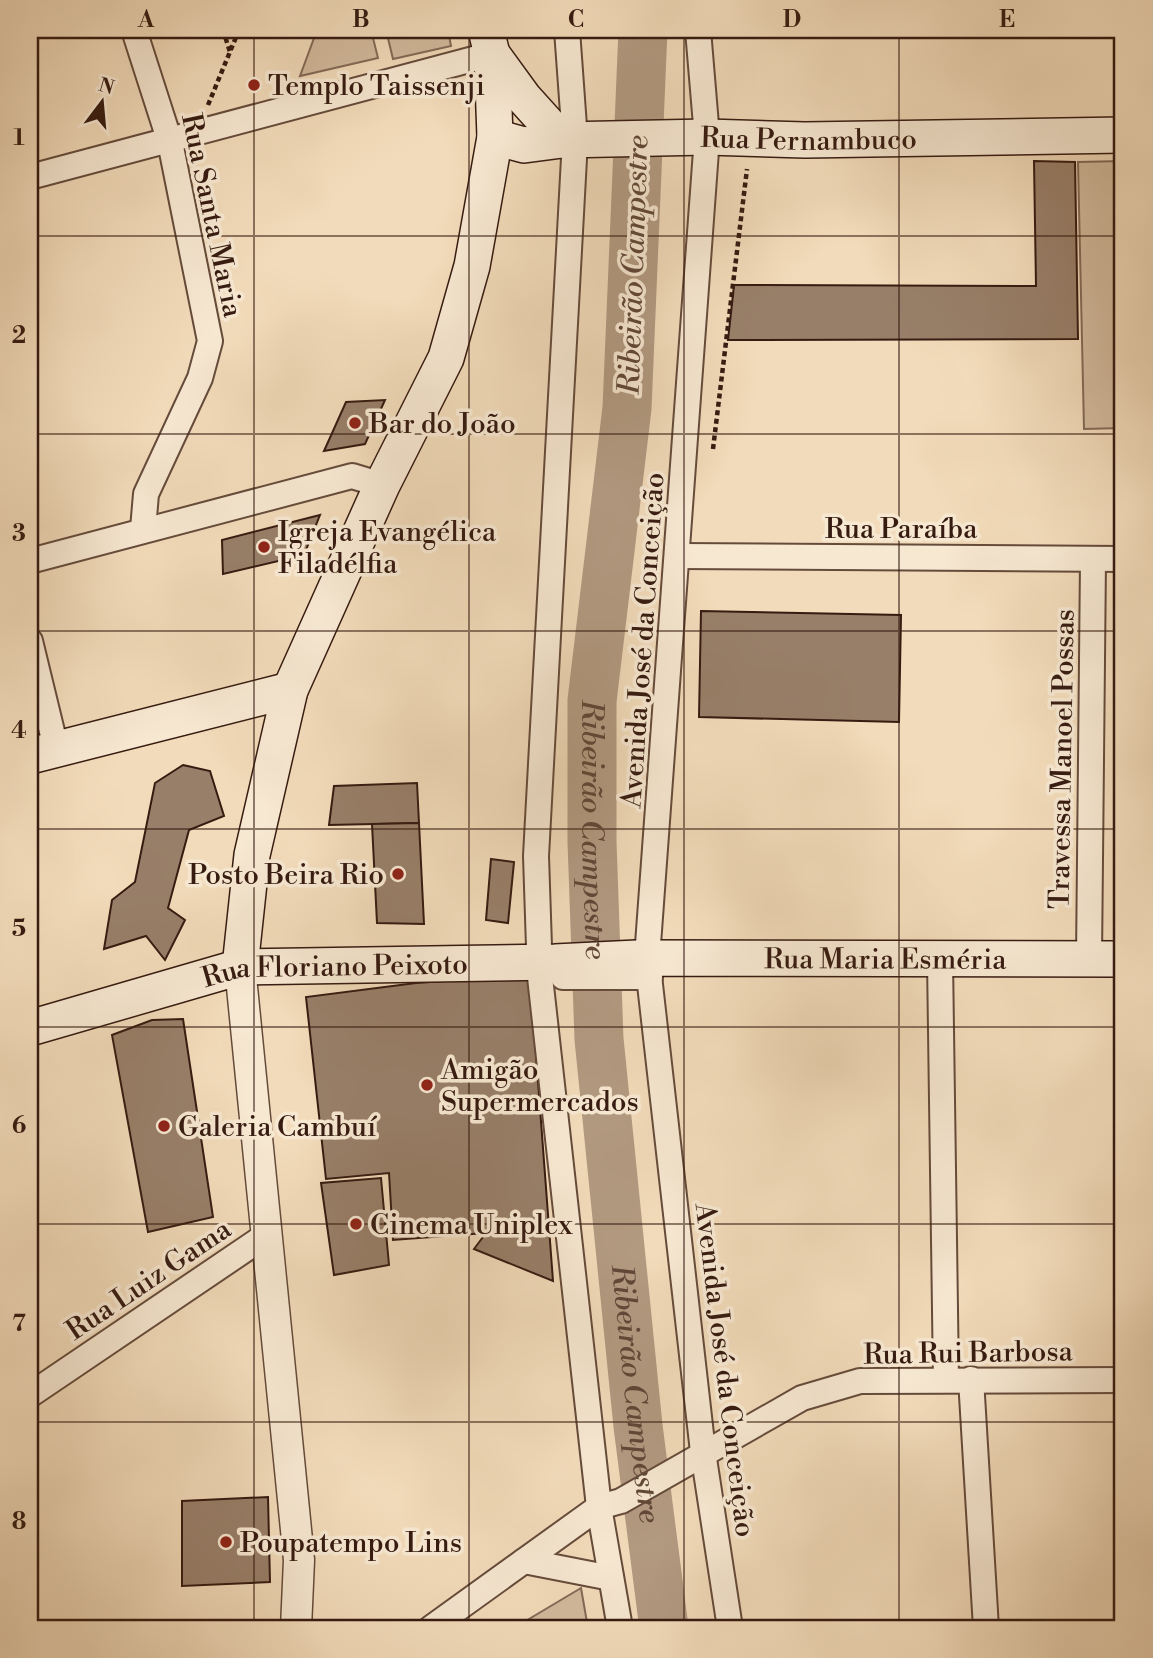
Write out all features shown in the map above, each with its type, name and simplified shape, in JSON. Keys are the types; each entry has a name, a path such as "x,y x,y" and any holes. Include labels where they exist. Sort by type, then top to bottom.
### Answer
{"main road":[{"path":"489,42 524,98 568,140"},
{"path":"240,967 252,855 290,690 382,485 446,358 472,266 495,136 489,42"},
{"name":"Rua Pernambuco","path":"495,136 524,145 568,140 635,138 805,140 1123,135"},
{"path":"43,752 290,690"},
{"name":"Rua Maria Esméria","path":"642,967 1106,959"},
{"name":"Rua Floriano Peixoto","path":"30,1028 240,967 642,967"}],"street":[{"name":"Rua Santa Maria","path":"134,30 170,142 210,341 200,378 146,495 143,528"},
{"path":"566,30 568,140 536,856 610,1504 611,1578 620,1628"},
{"name":"Avenida José da Conceição","path":"698,30 701,137 679,556 642,967 704,1452 730,1628"},
{"path":"30,177 170,142 489,42"},
{"path":"30,561 143,528 352,476 382,485"},
{"name":"Rua Paraíba","path":"679,556 1123,559"},
{"name":"Travessa Manoel Possas","path":"1093,560 1106,959"},
{"path":"30,641 43,752"},
{"path":"940,960 946,1380"},
{"path":"240,967 299,1560 296,1628"},
{"name":"Rua Luiz Gama","path":"30,1395 265,1236"},
{"path":"971,1379 986,1628"},
{"name":"Rua Rui Barbosa","path":"431,1628 524,1561 610,1504 802,1398 860,1381 1123,1380"},
{"path":"524,1561 611,1578"}],"path":[{"path":"223,30 230,52"},
{"path":"208,106 239,30"},
{"path":"711,460 748,155"}],"shaded area":[{"path":"317,30 371,30 378,58 300,76"},
{"path":"386,30 448,30 451,46 393,59"},
{"path":"1123,161 1123,428 1084,429 1078,162"},
{"path":"581,1588 588,1628 514,1628"}],"building":[{"path":"1034,161 1075,162 1078,339 728,340 734,285 1036,286"},
{"name":"Bar do João","path":"385,400 365,444 324,451 346,402"},
{"name":"Igreja Evangélica Filadélfia","path":"320,515 304,555 223,574 222,540"},
{"path":"701,611 901,615 899,722 699,717"},
{"path":"183,765 210,771 224,816 189,830 168,908 185,920 165,960 146,936 104,949 112,900 135,882 155,783"},
{"path":"417,783 419,823 329,825 334,786"},
{"name":"Posto Beira Rio","path":"419,823 424,924 377,923 372,824"},
{"path":"491,859 514,862 508,923 486,920"},
{"name":"Amigão Supermercados","path":"530,975 553,1281 474,1249 486,1233 393,1240 389,1173 326,1179 306,997 416,983"},
{"name":"Galeria Cambuí","path":"183,1019 213,1217 148,1232 112,1035 152,1020"},
{"name":"Cinema Uniplex","path":"381,1178 389,1265 334,1275 321,1183"},
{"name":"Poupatempo Lins","path":"268,1497 270,1582 182,1586 182,1501"}],"waterway":[{"name":"Ribeirão Campestre","path":"643,30 627,408 592,701 592,842 599,1039 638,1426 664,1628"}],"place":[{"name":"Templo Taissenji","path":"254,85"},
{"name":"Bar do João","path":"355,423"},
{"name":"Igreja Evangélica Filadélfia","path":"264,547"},
{"name":"Posto Beira Rio","path":"398,874"},
{"name":"Amigão Supermercados","path":"427,1085"},
{"name":"Galeria Cambuí","path":"164,1126"},
{"name":"Cinema Uniplex","path":"356,1224"},
{"name":"Poupatempo Lins","path":"226,1542"}]}
